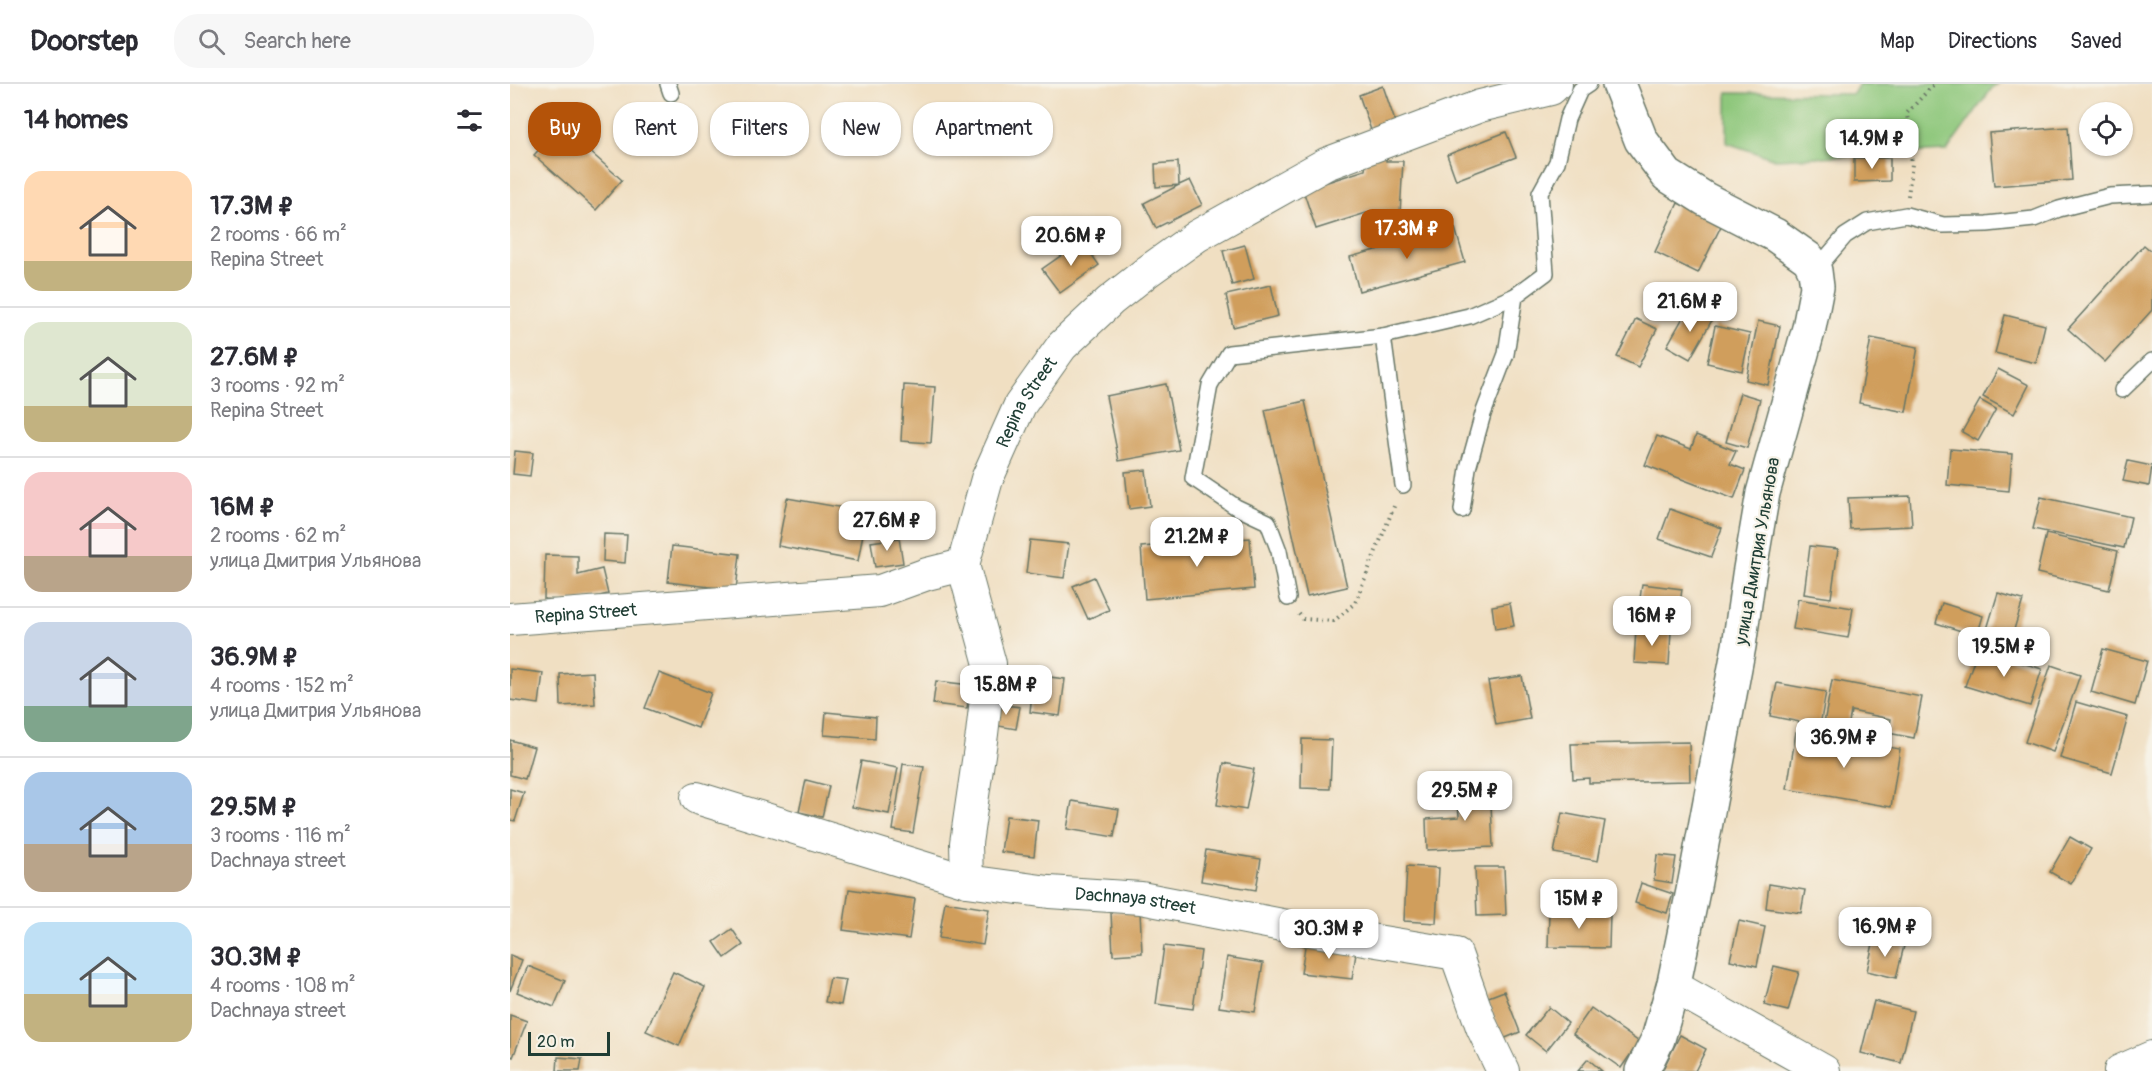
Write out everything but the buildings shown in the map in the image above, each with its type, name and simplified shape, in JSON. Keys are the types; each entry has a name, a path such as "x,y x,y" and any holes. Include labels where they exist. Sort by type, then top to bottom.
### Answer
{"street":[{"name":"Repina Street","path":"510,619 880,591 927,574 963,565 987,480 1020,405 1062,346 1133,283 1197,236 1326,164 1480,106 1551,89 1556,84"},
{"path":"1619,84 1641,140 1667,174 1705,199 1775,235 1809,259 1815,271"},
{"name":"улица Дмитрия Ульянова","path":"1642,1071 1658,1039 1673,986 1739,646 1764,493 1809,328 1817,286 1815,271"},
{"path":"963,565 990,664 966,843 967,881"},
{"name":"Dachnaya street","path":"697,798 967,881 1049,892 1141,898 1303,929 1456,954 1482,1027 1503,1071"},
{"path":"1673,986 1824,1071"},
{"path":"2120,1071 2152,1057"}],"lane":[{"path":"1288,598 1279,551 1268,522 1236,507 1193,478 1210,385 1229,353 1383,336 1469,316 1515,296 1545,273 1540,193 1557,162 1567,119 1580,90 1590,84"},
{"path":"1815,271 1845,236 1867,222 1906,215 1943,225 1987,224 2034,219 2059,209 2110,196 2152,194"},
{"path":"1462,510 1468,468 1483,414 1506,354 1515,296"},
{"path":"1383,336 1402,485"},
{"path":"2122,390 2152,361"}],"path":[{"path":"1906,215 1912,164 1907,113 1934,84"},
{"path":"1288,598 1303,619 1334,621 1355,603 1402,485"}],"green space":[{"path":"1859,84 1998,84 1992,88 1947,151 1775,159 1727,143 1727,93 1853,94"}]}
